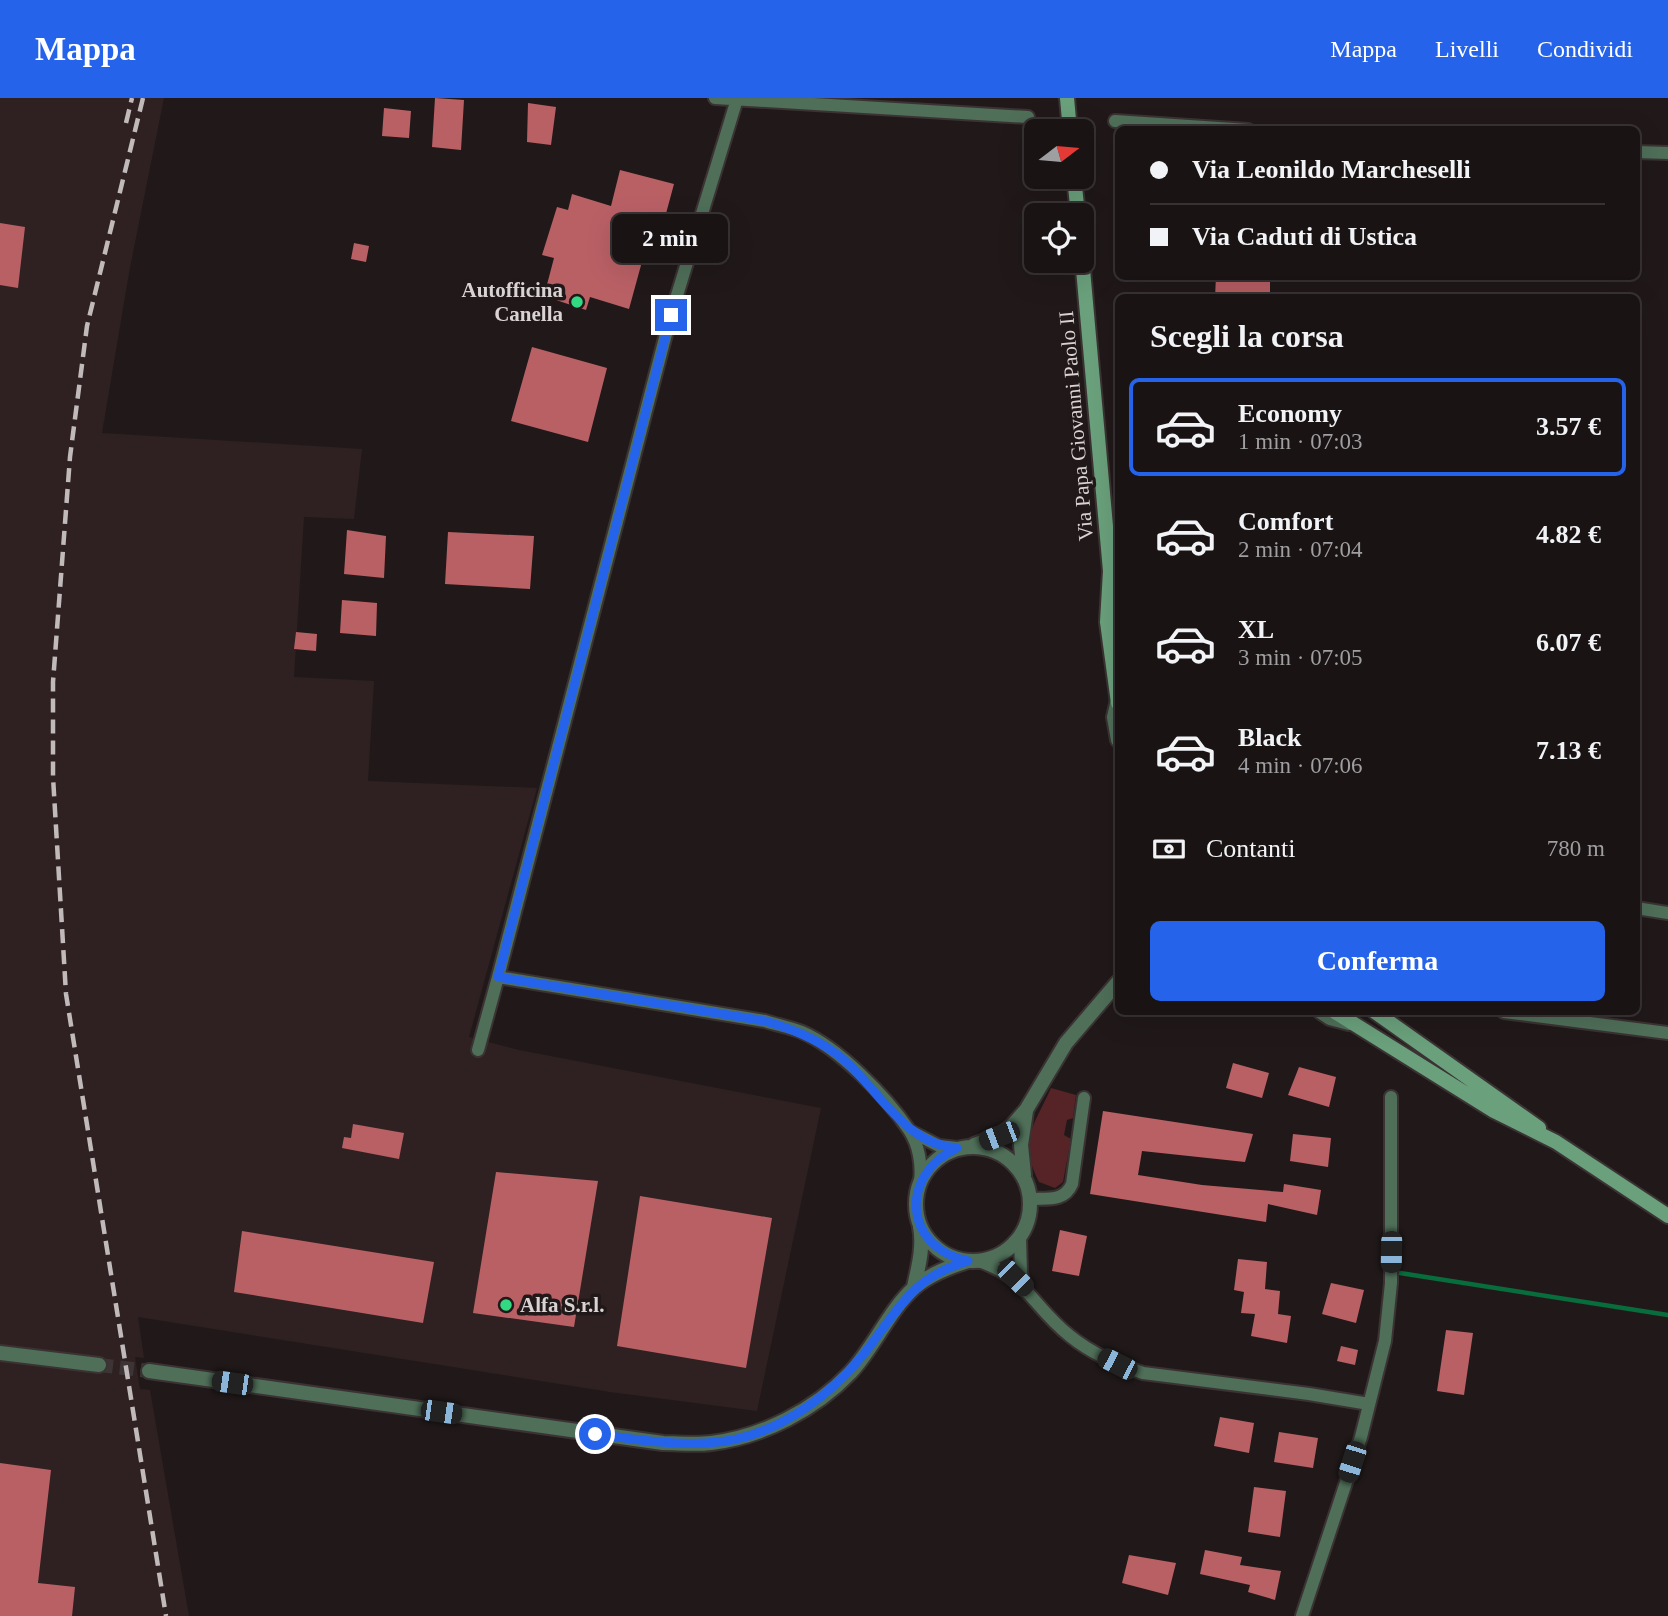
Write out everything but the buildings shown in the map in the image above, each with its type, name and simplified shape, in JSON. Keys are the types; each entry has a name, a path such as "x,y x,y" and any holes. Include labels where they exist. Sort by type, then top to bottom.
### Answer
{"main road":[{"path":"1067,98 1069,119"},
{"name":"Via Papa Giovanni Paolo II","path":"1083,273 1115,611"},
{"name":"Via Papa Giovanni Paolo II","path":"1111,589 1107,622 1115,680"},
{"path":"1340,1015 1493,1111 1556,1142"},
{"path":"1379,1015 1525,1116 1556,1142 1668,1216"}],"street":[{"path":"715,98 1028,117"},
{"path":"478,1050 671,315 737,99"},
{"path":"1115,121 1189,126"},
{"path":"1640,152 1668,153"},
{"path":"1640,909 1668,913"},
{"path":"498,977 765,1021 802,1032 838,1056 871,1086 910,1131 939,1146 988,1148 1006,1156 1024,1176"},
{"path":"920,1182 931,1164 965,1147 999,1136 1011,1127 1026,1110 1066,1042 1115,985"},
{"path":"1326,1015 1356,1025"},
{"path":"1552,1015 1599,1018 1668,1033"},
{"path":"1302,1616 1361,1437 1379,1370 1389,1313 1391,1097"},
{"path":"1030,1199 1061,1198 1068,1193 1072,1184 1084,1098"},
{"path":"149,1371 663,1443 709,1443 747,1435 784,1421 819,1399 851,1372 914,1287 937,1273 1004,1253 1020,1237 1030,1213 1021,1145 1026,1110"},
{"path":"910,1131 921,1169 916,1205 922,1236 914,1287"},
{"path":"918,1219 929,1241 942,1252 998,1268 1026,1289 1069,1336 1117,1364 1143,1373 1369,1404"},
{"path":"1020,1237 1021,1273 1026,1289"},
{"path":"0,1353 99,1365"}],"shaded area":[{"path":"0,98 164,98 129,273 102,433 362,449 354,519 304,517 294,677 374,681 368,781 537,788 469,1037 519,1050 821,1108 757,1411 610,1392 138,1317 144,1358 135,1357 140,1389 150,1390 189,1616 0,1616"},
{"path":"1051,1088 1076,1095 1073,1118 1067,1120 1064,1135 1071,1139 1063,1182 1055,1188 1039,1182 1029,1155 1030,1134"}],"waterway":[{"path":"1400,1273 1668,1315"}],"tunnel":[{"path":"99,1365 149,1371"}],"railway":[{"path":"126,123 132,98"},
{"path":"143,98 87,326 70,457 53,682 53,777 66,994 166,1616"}],"place":[{"name":"Autofficina Canella","path":"577,302"},
{"name":"Alfa S.r.l.","path":"506,1305"}],"route":[{"path":"595,1434 663,1443 709,1443 747,1435 784,1421 819,1399 851,1372 914,1287 937,1273 968,1261 942,1252 929,1241 918,1219 916,1205 920,1182 931,1164 957,1148 939,1146 910,1131 871,1086 838,1056 802,1032 765,1021 498,977 671,315"}]}
